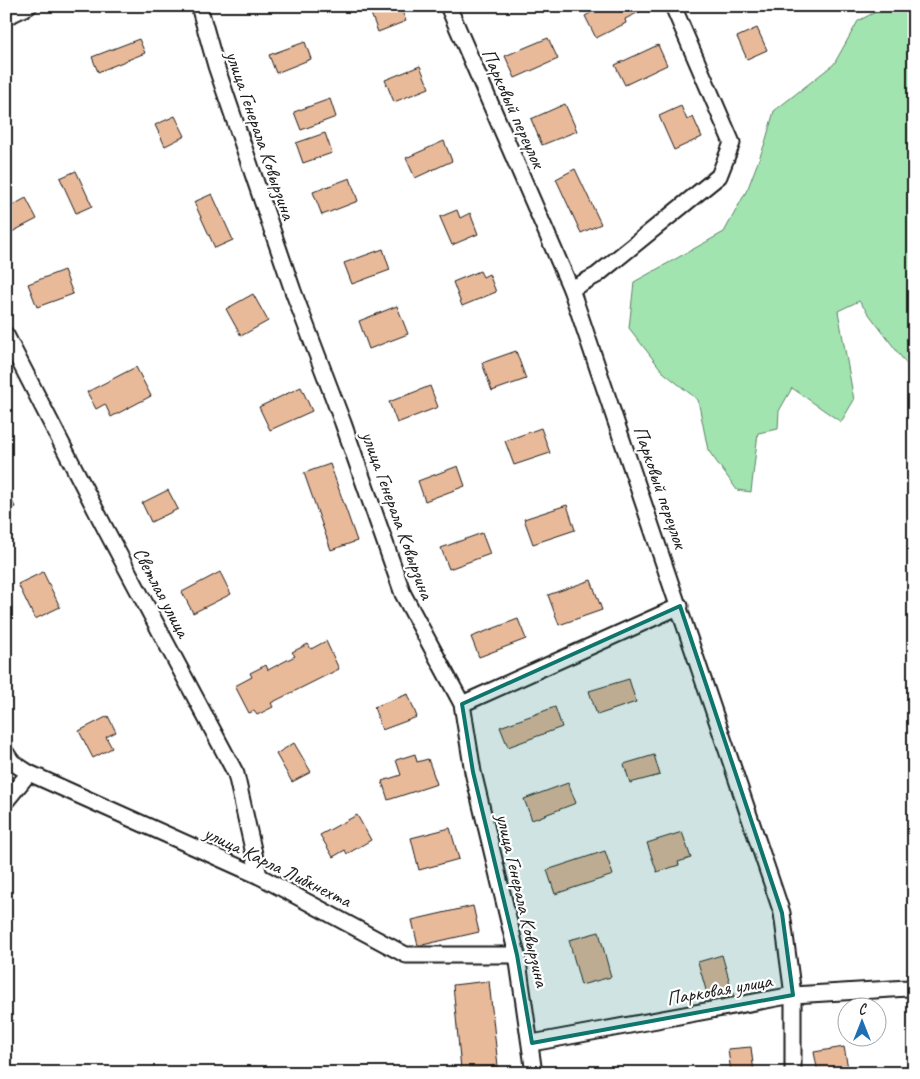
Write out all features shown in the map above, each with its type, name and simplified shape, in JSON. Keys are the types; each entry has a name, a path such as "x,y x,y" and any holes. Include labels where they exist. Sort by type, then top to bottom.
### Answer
{"street":[{"path":"6,17 29,6"},
{"name":"улица Генерала Ковырзина","path":"198,6 216,66 293,291 343,422 403,594 462,704 473,772 517,955 532,1043 534,1073"},
{"name":"Парковый переулок","path":"448,6 571,289 680,606 782,914 793,995 793,1073"},
{"path":"571,289 597,275 719,176 732,143 673,6"},
{"name":"Светлая улица","path":"6,335 106,530 236,774 259,876"},
{"path":"462,704 680,606"},
{"name":"улица Карла Либкнехта","path":"6,753 12,762 28,773 259,876 406,955 517,955"},
{"path":"6,801 28,773"},
{"name":"Парковая улица","path":"532,1043 793,995 908,988 914,986"}],"highlighted area":[{"path":"680,606 782,913 793,995 532,1043 517,955 473,772 462,704"}],"green space":[{"path":"887,6 914,6 914,374 859,301 838,311 854,400 841,422 792,388 779,411 778,429 758,433 751,492 737,490 708,450 698,400 663,372 629,328 634,282 724,232 748,188 765,143 774,111 834,64 858,21"}],"building":[{"path":"382,6 400,6 406,21 378,32 370,11"},
{"path":"603,6 640,6 643,10 625,19 626,23 596,38 585,16"},
{"path":"757,28 767,50 747,59 737,37"},
{"path":"548,38 558,59 515,78 505,56"},
{"path":"139,39 145,53 98,72 92,57"},
{"path":"305,42 311,59 276,73 269,55"},
{"path":"658,45 667,65 625,85 615,65"},
{"path":"420,66 429,88 394,102 385,80"},
{"path":"330,99 336,117 301,130 294,112"},
{"path":"565,104 577,131 542,145 531,119"},
{"path":"681,106 687,120 693,117 702,137 674,150 659,116"},
{"path":"175,116 185,136 165,146 155,125"},
{"path":"325,133 332,153 303,163 296,143"},
{"path":"444,141 452,161 415,178 406,158"},
{"path":"575,169 601,224 581,233 556,179"},
{"path":"76,171 92,206 76,213 60,178"},
{"path":"350,178 358,201 322,215 313,192"},
{"path":"212,194 233,240 215,248 194,202"},
{"path":"26,198 37,219 6,235 6,209"},
{"path":"457,210 460,218 470,213 478,234 452,245 440,217"},
{"path":"383,249 390,270 352,284 344,263"},
{"path":"64,270 73,294 37,307 28,284"},
{"path":"480,271 483,277 489,274 496,292 462,306 453,282"},
{"path":"253,294 268,321 241,336 226,309"},
{"path":"397,306 408,334 369,349 359,321"},
{"path":"516,351 526,379 492,391 482,363"},
{"path":"136,367 151,396 111,417 105,404 96,409 87,392"},
{"path":"430,386 438,407 397,423 389,402"},
{"path":"301,387 312,411 270,430 259,407"},
{"path":"541,428 550,453 514,465 505,441"},
{"path":"330,464 357,541 331,550 304,473"},
{"path":"458,466 465,486 425,501 418,481"},
{"path":"6,489 15,507 6,511"},
{"path":"168,490 178,509 151,522 142,503"},
{"path":"567,505 575,530 533,544 524,519"},
{"path":"482,533 490,554 449,569 441,548"},
{"path":"43,572 60,607 35,619 18,584"},
{"path":"220,572 231,594 193,613 182,592"},
{"path":"591,580 602,610 559,625 548,595"},
{"path":"518,619 526,639 479,657 471,637"},
{"path":"326,641 339,669 271,703 273,707 257,715 254,711 249,713 235,686 252,677 250,673 266,665 268,670 295,656 292,652 308,644 311,649"},
{"path":"629,679 636,702 597,715 589,691"},
{"path":"408,694 417,717 382,730 374,707"},
{"path":"555,707 562,727 508,747 500,727"},
{"path":"108,716 116,732 106,737 112,748 93,758 79,731"},
{"path":"294,743 311,772 292,782 276,754"},
{"path":"415,754 417,762 428,759 437,784 388,800 382,781 401,775 396,760"},
{"path":"654,755 660,775 630,783 624,764"},
{"path":"568,783 576,803 532,820 524,799"},
{"path":"357,815 371,840 347,854 345,850 333,857 320,835"},
{"path":"450,828 459,859 419,870 411,838"},
{"path":"682,832 691,858 678,862 679,865 657,872 647,843"},
{"path":"605,851 613,875 555,894 547,870"},
{"path":"473,906 479,932 418,946 412,920"},
{"path":"599,932 611,977 581,985 569,940"},
{"path":"722,955 734,997 710,1004 698,962"},
{"path":"489,981 498,1066 461,1069 453,985"},
{"path":"751,1047 754,1073 731,1073 728,1049"},
{"path":"844,1047 849,1073 818,1073 814,1052"},
{"path":"498,1066 498,1073 468,1073 468,1068"}]}
